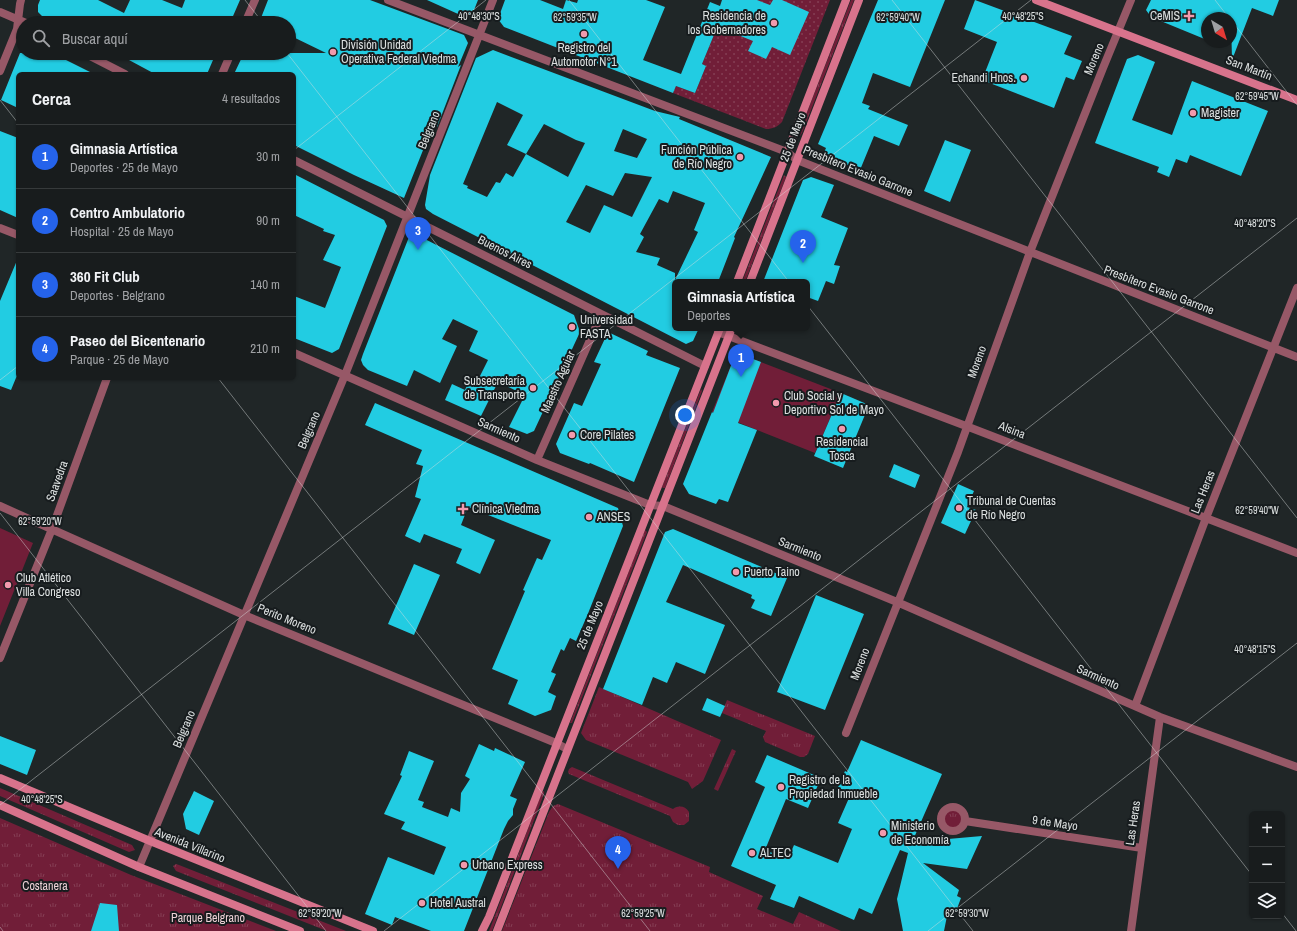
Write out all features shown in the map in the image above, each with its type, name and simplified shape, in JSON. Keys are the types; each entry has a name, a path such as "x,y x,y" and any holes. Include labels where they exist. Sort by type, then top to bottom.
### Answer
{"main road":[{"name":"25 de Mayo","path":"738,279 846,0"},
{"name":"25 de Mayo","path":"751,279 859,0"},
{"name":"San Martín","path":"1036,0 1297,100"},
{"name":"25 de Mayo","path":"482,931 489,917 719,331"},
{"name":"25 de Mayo","path":"497,931 730,332"},
{"name":"Avenida Villarino","path":"0,778 150,841 373,931"},
{"path":"0,805 139,867 300,931"}],"street":[{"path":"18,16 21,0"},
{"path":"248,16 255,0"},
{"name":"Presbítero Evasio Garrone","path":"388,0 479,36 787,152 797,160 1297,357"},
{"name":"Belgrano","path":"139,867 345,375 493,0"},
{"name":"Moreno","path":"846,733 958,452 966,426 1030,252 1103,68 1132,0"},
{"path":"0,12 16,18"},
{"path":"0,71 16,31"},
{"path":"98,60 121,72"},
{"path":"223,72 228,60"},
{"name":"Buenos Aires","path":"296,161 705,366"},
{"path":"0,228 16,234"},
{"name":"Las Heras","path":"1135,706 1206,518 1297,288"},
{"name":"Maestro Aguiar","path":"537,460 601,315"},
{"name":"Alsina","path":"730,332 966,426 1297,553"},
{"name":"Sarmiento","path":"296,354 537,460 650,505 663,506 897,602 1160,718 1297,767"},
{"name":"Saavedra","path":"0,658 52,528 106,380"},
{"name":"Perito Moreno","path":"0,506 244,615 556,743 567,749"},
{"name":"Las Heras","path":"1131,931 1160,718"},
{"name":"9 de Mayo","path":"965,822 1142,848"}],"green space":[{"path":"740,0 830,0 782,122 773,128 766,129 673,93 676,86 695,93 706,66 702,64 716,30 727,34"},
{"path":"851,0 854,0 800,136 798,135"},
{"path":"784,175 786,177 746,279 743,279"},
{"name":"Club Social y Deportivo Sol de Mayo","path":"745,356 841,393 815,453 712,412 732,363"},
{"path":"701,389 702,391 665,488 663,488 662,487"},
{"name":"Club Atlético Villa Congreso","path":"0,528 33,543 0,626"},
{"path":"645,530 647,532 572,723 570,723"},
{"path":"599,687 721,740 703,781 692,789 688,782 586,740 581,733"},
{"path":"727,700 815,736 808,754 804,757 800,757 765,742 763,737 766,731 722,713"},
{"path":"732,749 736,751 718,791 714,789"},
{"path":"572,767 673,809 677,807 684,807 689,812 689,821 684,825 678,825 673,822 670,816 569,774 569,769"},
{"path":"0,788 132,845 135,850 129,852 0,796"},
{"path":"544,791 492,931 489,931 542,792"},
{"path":"558,804 710,867 709,872 763,896 757,909 793,924 799,912 841,931 502,931 549,812 553,806"},
{"path":"953,810 959,813 962,819 959,825 953,828 947,825 944,819 947,813"},
{"name":"Costanera","path":"0,818 131,875 276,931 0,931"},
{"path":"176,864 346,931 327,931 176,871 173,866"}],"building":[{"path":"40,0 98,0 124,13 130,0 162,0 182,8 185,0 240,0 233,16 42,16 38,12"},
{"path":"268,0 370,0 464,35 468,43 458,67 461,65 437,127 433,125 404,198 296,146 296,72 235,72 241,60 296,60 296,53 326,53 296,38 296,16 262,16"},
{"path":"427,0 478,0 472,15 467,18"},
{"path":"505,0 540,0 563,9 566,0 577,3 578,0 646,0 665,7 643,60 681,74 710,2 720,6 722,0 757,0 770,5 773,0 782,0 809,12 790,55 772,47 766,59 748,51 753,41 728,31 727,34 716,30 702,64 706,66 695,93 676,86 673,93 504,27 498,19"},
{"path":"878,0 945,0 910,87 873,73 862,103 870,106 868,109 908,125 899,146 874,136 860,170 823,155 826,148 818,144"},
{"path":"975,0 1072,36 1064,54 1082,61 1074,80 1066,77 1054,108 982,80 997,42 964,29"},
{"path":"1151,0 1279,0 1273,16 1252,8 1237,47 1237,12 1201,12 1201,38 1151,17 1146,10"},
{"path":"1232,48 1237,48 1232,60"},
{"path":"493,50 655,111 680,117 679,119 771,157 734,237 735,238 719,279 675,279 698,232 694,230 705,203 673,191 668,203 659,199 640,234 644,237 636,252 660,258 657,265 675,273 675,279 672,279 672,331 698,331 693,341 686,344 433,214 426,209 425,205 430,175 476,58","holes":["497,102 523,115 507,145 526,154 513,177 506,173 500,183 496,182 487,197 467,188 468,186 463,184","544,124 585,143 568,177 526,154","623,129 647,139 637,158 614,151","625,173 652,177 632,217 604,205 590,233 566,222 586,185 613,196"]},
{"path":"1138,55 1155,62 1132,120 1172,135 1192,81 1268,111 1241,176 1190,155 1187,163 1176,159 1169,177 1157,172 1159,167 1095,143 1127,59"},
{"path":"17,60 66,60 90,72 16,72 16,107 1,100"},
{"path":"129,60 213,60 208,72 151,72"},
{"path":"0,131 16,137 16,217 0,210"},
{"path":"945,140 971,150 950,202 924,191"},
{"path":"296,175 384,220 387,226 339,349 332,353 296,339 296,297 325,308 341,267 323,260 335,235 323,231 324,229 296,216"},
{"path":"811,177 834,185 821,217 848,228 834,265 840,266 834,284 826,281 818,301 810,298 810,279 764,279 803,180"},
{"path":"415,234 574,315 580,332 534,431 527,434 509,427 525,395 498,382 481,416 445,400 452,384 465,390 469,381 476,384 488,360 469,351 478,331 453,319 442,339 457,346 440,383 414,370 407,386 368,370 363,365 361,360 363,354 409,237"},
{"path":"16,263 16,378 11,390 0,386 0,301"},
{"path":"608,332 648,351 646,355 680,368 634,482 590,463 589,464 560,453 556,444 574,403 582,406 601,364 594,362"},
{"path":"745,356 761,362 738,423 757,430 728,502 719,499 716,504 689,494 683,484 732,363"},
{"name":"Residencial Tosca","path":"841,393 869,405 843,468 814,456"},
{"path":"375,403 618,508 623,526 587,616 576,641 570,638 564,651 561,649 551,672 556,674 548,692 556,696 551,710 535,716 508,704 518,680 492,669 525,591 523,590 537,558 542,560 551,540 468,507 461,525 495,540 480,574 456,563 462,549 424,534 420,543 405,536 421,499 415,497 423,466 416,464 422,450 365,425"},
{"path":"894,464 920,475 915,488 889,477"},
{"name":"Tribunal de Cuentas de Río Negro","path":"958,484 974,491 967,507 976,510 965,534 941,523"},
{"path":"673,529 787,578 771,616 751,608 755,600 751,598 752,595 683,565 666,602 725,625 705,674 676,662 667,683 653,677 642,705 603,689 665,532"},
{"path":"414,564 440,575 414,635 388,624"},
{"path":"816,595 864,614 825,710 777,692"},
{"path":"707,698 725,706 720,717 702,710"},
{"path":"0,736 36,750 27,775 0,764"},
{"name":"Ministerio de Economía","path":"861,740 942,774 913,840 937,842 948,839 982,836 967,869 923,863 959,890 957,896 961,898 955,914 948,911 944,931 903,931 897,899 908,853 900,850 872,914 859,908 854,920 799,896 794,908 770,899 776,885 731,866 765,787 755,782 767,755 821,778 808,808 786,799 765,850 788,859 794,845 838,863 852,829 838,823 849,798 836,792 845,771 847,772"},
{"path":"479,744 494,751 495,748 525,762 510,796 517,799 513,809 513,815 504,829 464,931 431,931 395,917 392,925 365,914 388,857 434,875 446,847 401,829 405,822 384,814 402,776 400,775 409,751 434,761 418,800 424,802 422,807 448,817 451,808 460,812 461,793 470,779 465,776"},
{"path":"194,791 214,801 199,835 186,829 183,814"},
{"path":"100,903 117,905 119,931 91,931"}],"place":[{"name":"CeMIS","path":"1189,16"},
{"name":"Residencia de los Gobernadores","path":"774,23"},
{"name":"Registro del Automotor N°1","path":"584,34"},
{"name":"División Unidad Operativa Federal Viedma","path":"333,52"},
{"name":"Echandi Hnos.","path":"1024,78"},
{"name":"Magister","path":"1193,113"},
{"name":"Función Pública de Río Negro","path":"740,157"},
{"name":"360 Fit Club","path":"418,250"},
{"name":"Centro Ambulatorio","path":"803,263"},
{"name":"Universidad FASTA","path":"572,327"},
{"name":"Gimnasia Artística","path":"741,377"},
{"name":"Subsecretaría de Transporte","path":"533,388"},
{"name":"Club Social y Deportivo Sol de Mayo","path":"776,403"},
{"name":"Residencial Tosca","path":"842,429"},
{"name":"Core Pilates","path":"572,435"},
{"name":"Tribunal de Cuentas de Río Negro","path":"959,508"},
{"name":"Clínica Viedma","path":"463,509"},
{"name":"ANSES","path":"589,517"},
{"name":"Puerto Taino","path":"736,572"},
{"name":"Club Atlético Villa Congreso","path":"8,585"},
{"name":"Registro de la Propiedad Inmueble","path":"781,787"},
{"name":"Ministerio de Economía","path":"883,833"},
{"name":"ALTEC","path":"752,853"},
{"name":"Urbano Express","path":"464,865"},
{"name":"Paseo del Bicentenario","path":"618,869"},
{"name":"Hotel Austral","path":"422,903"}],"park label":[{"name":"Parque Belgrano","path":"208,918"}]}
